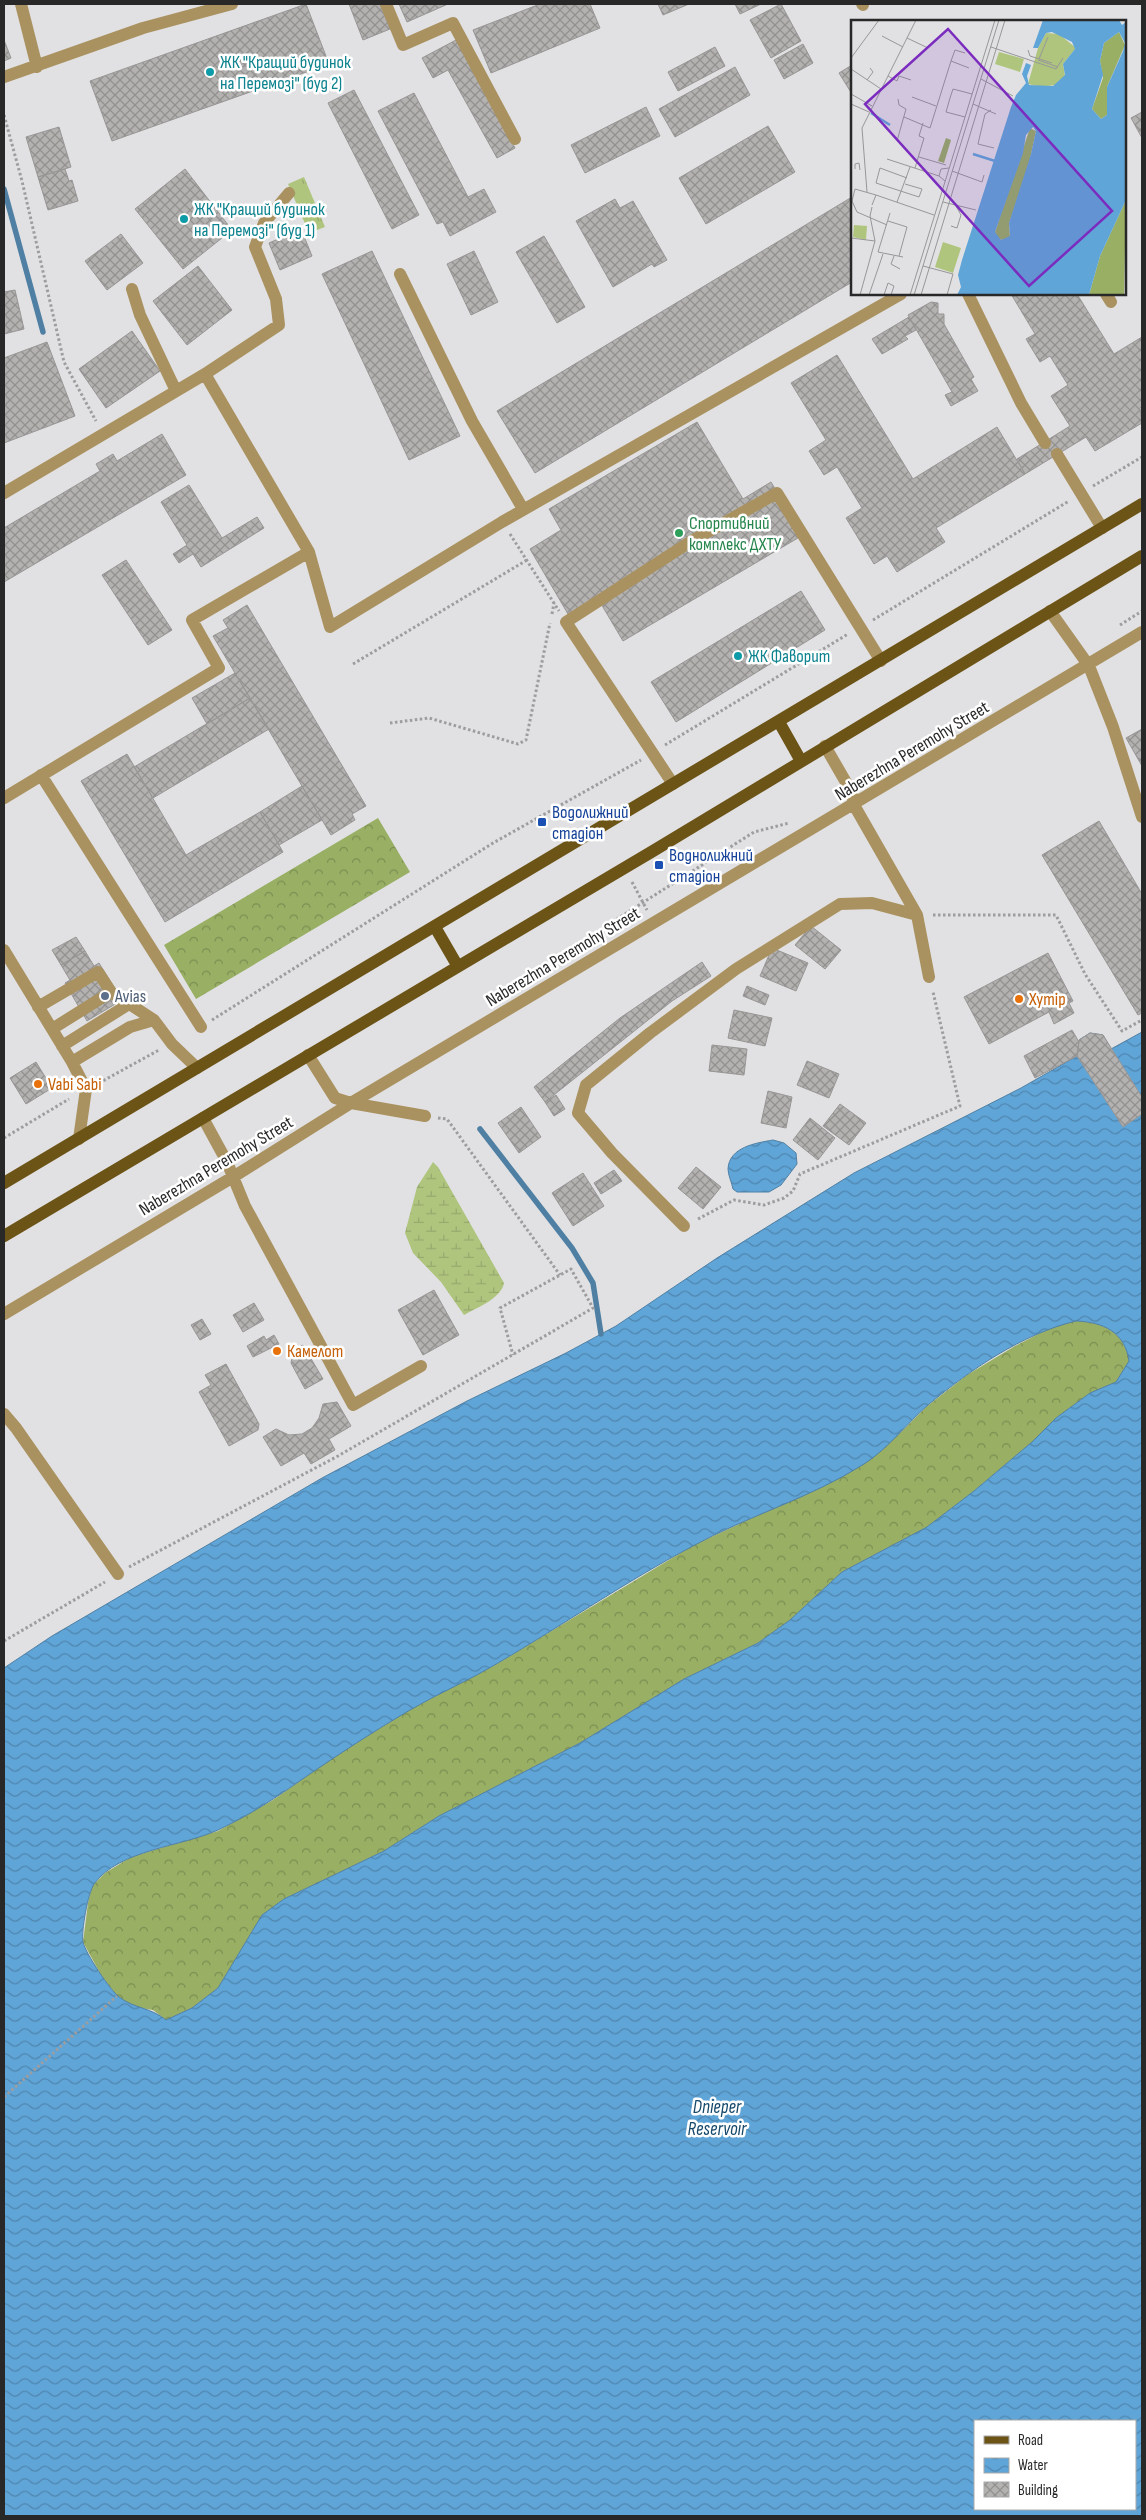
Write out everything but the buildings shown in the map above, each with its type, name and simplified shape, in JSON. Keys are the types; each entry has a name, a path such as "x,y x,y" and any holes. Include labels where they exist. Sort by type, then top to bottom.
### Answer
{"main road":[{"path":"4,1183 1142,504"},
{"path":"4,1236 1142,556"},
{"path":"779,722 801,761"},
{"path":"435,926 457,965"}],"street":[{"path":"21,4 37,67"},
{"path":"4,77 144,28 232,4"},
{"path":"386,4 403,45 453,23 515,139"},
{"path":"4,492 205,374 279,325 276,299 255,247 264,223 289,193"},
{"path":"400,274 472,421 523,509"},
{"path":"132,289 140,315 176,391"},
{"path":"205,374 309,552 330,627 523,509 899,295"},
{"path":"968,295 1022,403 1045,443"},
{"path":"1057,454 1102,528"},
{"path":"674,784 566,622 690,542 777,493 881,661"},
{"path":"4,798 219,668 192,620 309,552"},
{"path":"1050,611 1089,666 1113,727 1142,817"},
{"name":"Naberezhna Peremohy Street","path":"4,1314 233,1177 351,1103 854,806 1089,666 1142,632"},
{"path":"825,746 851,791 854,806 917,915 929,977"},
{"path":"41,775 201,1027"},
{"path":"684,1226 612,1153 578,1113 586,1085 650,1033 736,969 840,904 872,903 917,915"},
{"path":"4,950 72,1062 86,1089 79,1139"},
{"path":"38,1007 98,972 111,992 154,1020 172,1044 197,1068"},
{"path":"52,1029 111,992"},
{"path":"62,1046 129,1004"},
{"path":"72,1062 130,1027 154,1020"},
{"path":"308,1055 335,1098 351,1103 425,1116"},
{"path":"203,1118 233,1177 245,1206 353,1405 421,1366"},
{"path":"4,1414 16,1428 118,1574"}],"path":[{"path":"4,115 22,181 64,362 73,382 104,434"},
{"path":"868,622 1142,457"},
{"path":"502,522 566,622"},
{"path":"353,664 527,560"},
{"path":"390,723 429,718 518,744 526,740 554,603"},
{"path":"201,1027 493,843 581,795 851,633"},
{"path":"632,882 655,923"},
{"path":"917,915 1056,915 1085,974 1122,1031 1142,1020"},
{"path":"684,1226 734,1200 764,1205 784,1198 793,1191 800,1174 960,1106 929,977"},
{"path":"4,1138 86,1089 172,1044"},
{"path":"425,1116 447,1119 560,1276"},
{"path":"4,1641 161,1549 338,1456 513,1355 593,1308 571,1269 500,1308 513,1355"},
{"path":"4,2097 117,1996"}],"green space":[{"path":"304,177 325,227 309,233 288,184"},
{"path":"378,818 410,872 196,999 164,945"},
{"path":"433,1162 438,1167 504,1283 502,1289 493,1298 464,1315 441,1282 413,1253 405,1233 417,1187"},
{"path":"1076,1321 1104,1326 1118,1336 1123,1343 1129,1361 1116,1382 1090,1393 1056,1418 1032,1442 974,1491 927,1527 842,1572 790,1620 758,1643 684,1679 580,1743 439,1816 384,1851 284,1899 262,1915 218,1988 192,2008 166,2020 153,2010 134,2007 117,1996 101,1975 83,1942 92,1886 105,1873 131,1857 218,1831 273,1800 338,1754 411,1709 495,1665 692,1546 824,1486 901,1432 926,1407 967,1375 1015,1346 1054,1326"}],"water":[{"name":"Dnieper Reservoir","path":"1142,1032 1142,2516 4,2516 4,1668 52,1636 322,1478 467,1401 566,1353 616,1326 717,1258 854,1173 1021,1088 1077,1056 1079,1040 1090,1033 1103,1035 1111,1049","holes":["1076,1321 1104,1326 1118,1336 1123,1343 1129,1361 1116,1382 1090,1393 1056,1418 1032,1442 974,1491 927,1527 842,1572 790,1620 758,1643 684,1679 580,1743 439,1816 384,1851 284,1899 262,1915 218,1988 192,2008 166,2020 119,1997 99,1971 85,1948 83,1930 87,1903 92,1889 105,1872 135,1856 205,1835 242,1818 343,1751 397,1718 498,1663 666,1560 712,1536 822,1487 864,1464 881,1451 928,1405 979,1366 1036,1335"]},
{"path":"773,1140 784,1143 796,1153 797,1164 781,1185 769,1192 737,1192 733,1189 728,1169 733,1156 744,1147"}],"waterway":[{"path":"4,189 43,332"},
{"path":"480,1129 572,1248 593,1283 601,1334"}],"place":[{"name":"ЖК \"Кращий будинок на Перемозі\" (буд 2)","path":"210,72"},
{"name":"ЖК \"Кращий будинок на Перемозі\" (буд 1)","path":"184,219"},
{"name":"Спортивний комплекс ДХТУ","path":"679,533"},
{"name":"ЖК Фаворит","path":"738,656"},
{"name":"Водолижний стадіон","path":"542,822"},
{"name":"Воднолижний стадіон","path":"659,865"},
{"name":"Avias","path":"105,996"},
{"name":"Хутір","path":"1019,999"},
{"name":"Vabi Sabi","path":"38,1084"},
{"name":"Камелот","path":"277,1351"}]}
